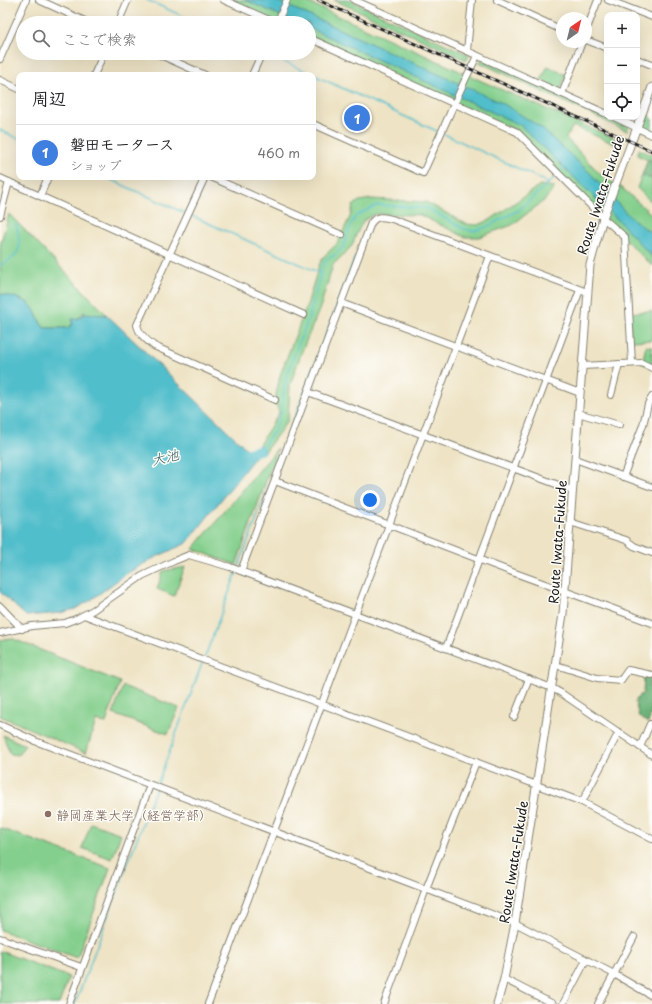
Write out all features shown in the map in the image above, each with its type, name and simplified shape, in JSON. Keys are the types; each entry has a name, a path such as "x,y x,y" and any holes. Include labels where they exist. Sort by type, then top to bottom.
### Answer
{"main road":[{"name":"Route Iwata-Fukude","path":"497,1004 516,923 564,614 582,366 583,291 603,217 652,87"}],"street":[{"path":"19,16 26,0"},
{"path":"39,0 74,16"},
{"path":"121,16 128,0"},
{"path":"224,0 263,16"},
{"path":"280,16 287,0"},
{"path":"354,0 604,113"},
{"path":"467,52 472,0"},
{"path":"498,0 507,2 556,27"},
{"path":"592,16 598,0"},
{"path":"608,0 652,17"},
{"path":"0,59 16,23"},
{"path":"316,41 455,102 517,132 625,237 632,363"},
{"path":"592,42 604,47"},
{"path":"562,94 580,48"},
{"path":"316,125 424,173 477,56"},
{"path":"95,72 101,60"},
{"path":"172,60 198,72"},
{"path":"253,72 259,60"},
{"path":"640,60 652,65"},
{"path":"0,80 16,88"},
{"path":"621,120 652,135"},
{"path":"0,178 304,315"},
{"path":"40,196 47,180"},
{"path":"204,180 137,325 138,330 145,339 154,346 275,400"},
{"path":"219,180 342,235"},
{"path":"0,216 9,182"},
{"path":"241,571 371,223 374,218 378,217 392,219 583,291 546,379 446,648"},
{"path":"208,1004 424,435 490,256"},
{"path":"341,303 580,393"},
{"path":"582,366 642,363 652,368"},
{"path":"611,395 619,364"},
{"path":"308,392 572,490"},
{"path":"622,477 643,425 648,404 652,397"},
{"path":"578,413 619,425"},
{"path":"575,459 652,488"},
{"path":"275,481 652,623"},
{"path":"570,522 626,540 634,546 652,553"},
{"path":"0,633 65,623 84,615 142,576 188,555 241,571 552,688 562,693 652,755"},
{"path":"0,606 22,629"},
{"path":"84,615 582,802 652,839"},
{"path":"556,665 597,678 621,680 628,670 652,675"},
{"path":"514,717 528,679"},
{"path":"0,724 35,741 516,923 614,974 652,996"},
{"path":"640,747 650,724"},
{"path":"582,802 619,732"},
{"path":"384,1004 426,889 476,762"},
{"path":"69,1004 150,784"},
{"path":"598,1004 634,937"},
{"path":"0,938 82,967"},
{"path":"563,1004 586,960"},
{"path":"504,979 553,1004"}],"green space":[{"path":"224,0 303,0 486,83 621,141 619,146 573,126 566,138 605,179 621,187 652,215 652,266 515,130 316,41 316,16 260,16"},
{"path":"334,0 349,0 469,55 467,60"},
{"path":"483,59 604,115 604,120 616,120 629,126 627,131 479,62"},
{"path":"548,66 566,75 560,90 541,80"},
{"path":"648,115 652,118 652,134 642,130"},
{"path":"639,149 652,155 652,203 637,188 648,160 637,155"},
{"path":"648,159 652,161 652,179 642,175"},
{"path":"540,185 555,187 545,200 512,225 479,237 465,237 420,215 375,214 363,221 352,246 333,265 320,308 290,385 288,420 264,453 258,446 279,413 275,400 280,375 307,305 319,265 324,256 337,244 350,217 353,206 359,201 371,199 426,202 466,224 478,225 490,220"},
{"path":"9,214 107,315 84,314 85,311 68,328 44,328 30,305 18,298 0,294 0,246"},
{"path":"652,311 652,340 631,341 629,313"},
{"path":"646,346 652,347 652,368 642,363"},
{"path":"278,448 236,565 193,549"},
{"path":"185,567 174,596 157,589 163,571"},
{"path":"11,638 120,682 106,723 96,721 86,753 0,716 0,640"},
{"path":"650,676 649,686 652,688 652,702 648,723 639,717 635,702 643,693 644,677"},
{"path":"123,686 179,708 168,734 113,714"},
{"path":"3,735 25,745 18,755 10,754"},
{"path":"91,823 121,834 112,859 82,848"},
{"path":"0,828 110,868 77,958 0,930"},
{"path":"0,951 69,977 59,1004 0,1004"}],"water":[{"path":"245,0 275,0 310,16 281,16"},
{"path":"316,19 502,103 540,127 590,173 628,215 652,234 652,257 622,224 520,125 316,31"},
{"path":"0,294 18,298 30,305 44,328 68,328 73,324 72,319 78,319 84,314 107,315 255,457 187,543 152,559 126,574 91,600 75,609 60,613 26,616 0,592"}],"waterway":[{"path":"147,0 182,16"},
{"path":"280,60 307,72"},
{"path":"316,76 439,132"},
{"path":"0,130 16,138"},
{"path":"442,133 543,180 548,184"},
{"path":"560,172 565,166"},
{"path":"260,450 274,431 282,410 287,376 309,317 323,265 327,259 335,255 343,247 351,224 356,216 378,205 427,208 464,229 474,231 486,227 519,210 557,175"},
{"path":"112,180 187,214"},
{"path":"190,215 320,273"},
{"path":"0,265 11,259 18,252 20,243 16,224"},
{"path":"238,568 355,257"},
{"name":"大池","path":"236,456 260,450"},
{"path":"205,657 237,571"},
{"path":"157,785 203,661"},
{"path":"75,1004 156,788"}],"railway":[{"path":"318,0 652,151"}],"place":[{"name":"磐田モータース","path":"357,118"},
{"name":"静岡産業大学（経営学部）","path":"48,814"}]}
